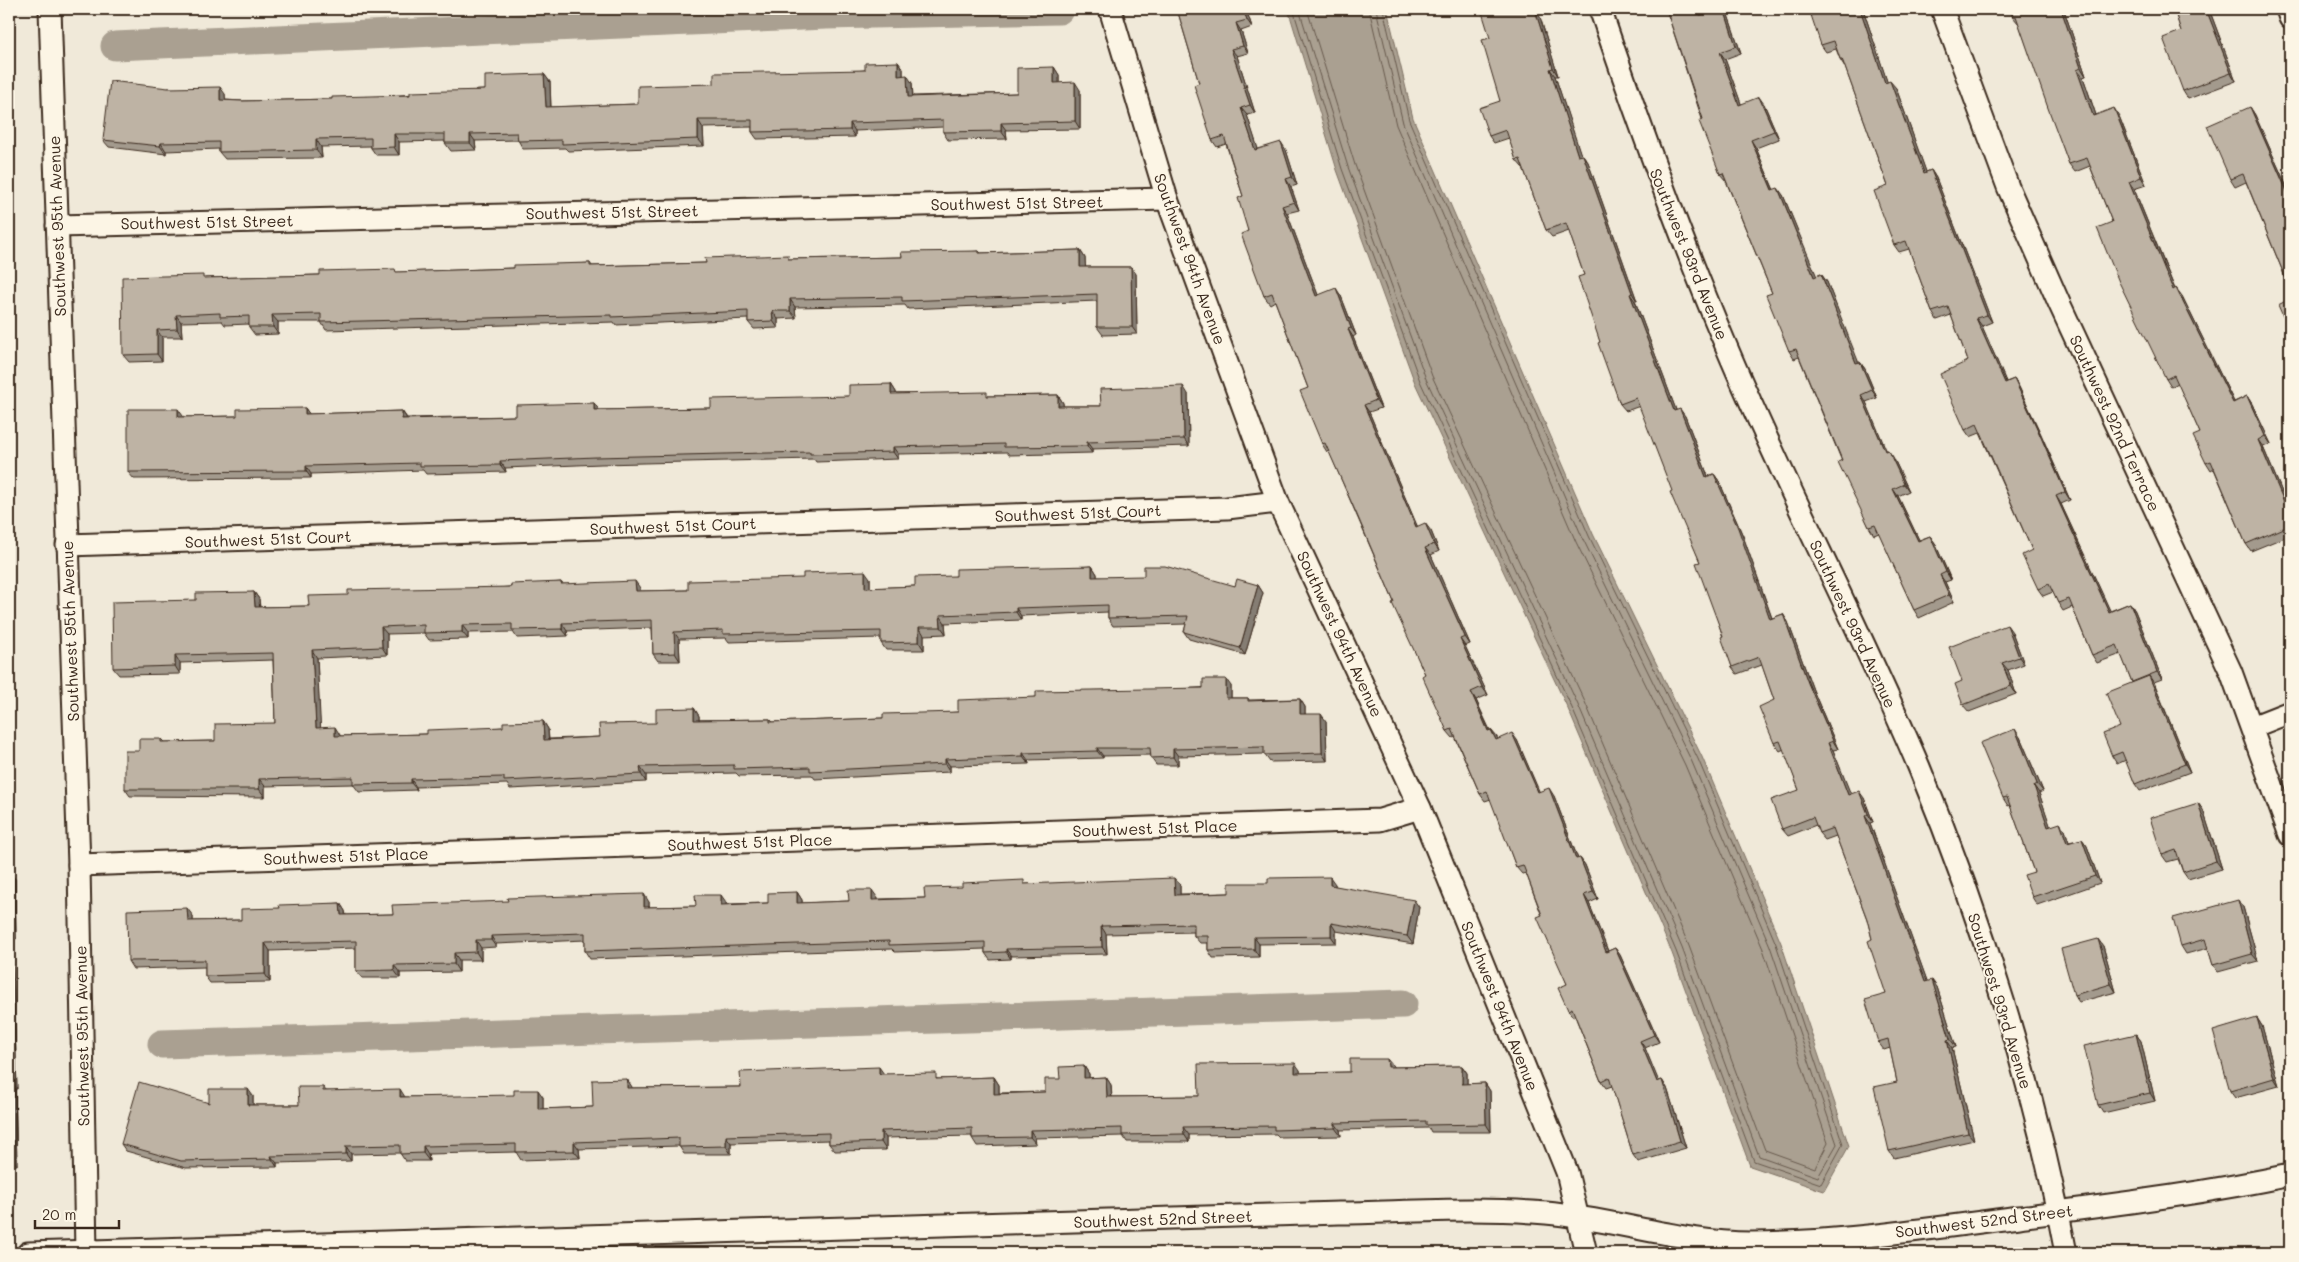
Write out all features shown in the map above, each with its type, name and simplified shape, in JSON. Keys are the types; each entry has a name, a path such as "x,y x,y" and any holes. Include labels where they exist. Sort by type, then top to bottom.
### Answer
{"street":[{"name":"Southwest 95th Avenue","path":"50,9 79,865 86,1252"},
{"name":"Southwest 94th Avenue","path":"1110,9 1167,199 1278,502 1420,808 1567,1172 1586,1253"},
{"name":"Southwest 93rd Avenue","path":"1600,9 1653,162 1724,342 1919,767 1962,879 2011,1030 2035,1114 2066,1253"},
{"name":"Southwest 92nd Terrace","path":"1942,9 2016,205 2064,314 2232,672 2290,835"},
{"path":"2287,9 2290,18"},
{"name":"Southwest 51st Street","path":"57,226 1167,199"},
{"name":"Southwest 51st Court","path":"67,546 1207,508 1278,502"},
{"path":"2252,727 2290,712"},
{"name":"Southwest 51st Place","path":"79,865 1380,820 1420,808"},
{"name":"Southwest 52nd Street","path":"28,1253 1339,1213 1492,1211 1545,1212 1697,1238 1748,1243 1795,1242 1883,1234 2163,1198 2290,1175"}],"water":[{"path":"1288,9 1387,9 1413,118 1593,534 1702,757 1781,943 1849,1146 1824,1191 1750,1166 1672,953 1568,709 1415,383 1337,170"}],"building":[{"path":"1177,9 1243,9 1247,20 1236,23 1243,46 1231,49 1250,105 1241,108 1255,150 1281,142 1292,177 1286,179 1294,202 1282,206 1316,296 1336,288 1351,328 1348,329 1376,400 1364,405 1416,527 1425,523 1434,544 1425,548 1465,637 1460,639 1482,687 1471,692 1488,731 1491,730 1496,740 1512,733 1538,792 1549,788 1576,859 1580,858 1593,892 1584,895 1606,952 1615,948 1654,1035 1640,1041 1657,1082 1662,1080 1680,1141 1633,1155 1609,1077 1601,1081 1572,1008 1568,1010 1558,988 1567,984 1537,917 1542,915 1523,865 1516,867 1487,791 1480,794 1452,729 1447,731 1422,676 1425,674 1392,603 1394,602 1357,515 1325,443 1322,444 1300,391 1308,388 1272,293 1264,296 1241,234 1248,231 1238,198 1243,196 1224,136 1212,140 1194,85 1199,83"},
{"path":"1481,9 1526,9 1527,12 1535,10 1553,68 1550,69 1578,156 1583,155 1632,293 1630,294 1674,411 1680,409 1706,477 1714,474 1738,528 1770,619 1783,614 1808,683 1833,741 1828,743 1848,795 1859,791 1868,814 1865,816 1925,982 1932,980 1950,1039 1947,1040 1968,1133 1889,1151 1874,1087 1897,1082 1888,1039 1878,1042 1865,1000 1886,994 1868,941 1872,939 1867,919 1833,828 1819,833 1813,817 1782,829 1771,800 1799,790 1780,741 1774,743 1759,707 1774,700 1759,657 1732,667 1721,637 1723,636 1696,563 1700,562 1670,492 1672,491 1636,398 1620,404 1598,343 1600,342 1578,277 1584,275 1566,223 1546,230 1520,159 1516,160 1506,130 1489,136 1479,108 1500,101 1482,40 1490,38"},
{"path":"1666,9 1698,9 1700,15 1724,9 1736,46 1720,52 1739,105 1759,97 1774,131 1751,140 1772,190 1778,188 1814,277 1821,274 1856,363 1860,362 1872,390 1861,395 1885,451 1888,450 1904,484 1893,489 1918,541 1930,536 1946,572 1940,575 1949,595 1914,610 1875,525 1869,527 1838,462 1842,460 1796,349 1789,351 1766,295 1772,293 1723,173 1720,174 1699,121 1703,119"},
{"path":"1809,9 1860,9 1885,83 1890,81 1924,173 1931,170 1987,315 1976,318 2005,383 2014,379 2036,426 2065,492 2056,496 2109,612 2130,603 2157,672 2132,682 2117,645 2092,655 2069,599 2058,603 2049,584 2038,589 2022,555 2032,550 1977,424 1965,430 1940,374 1968,361 1948,307 1932,312 1906,241 1894,245 1874,191 1888,186 1834,41 1821,45"},
{"path":"2010,9 2061,9 2081,68 2077,70 2093,116 2114,108 2141,177 2129,182 2173,290 2176,288 2233,403 2247,396 2265,436 2258,440 2290,516 2290,525 2246,544 2211,461 2206,463 2193,436 2200,433 2174,375 2166,379 2119,282 2097,228 2112,222 2087,158 2069,164 2016,16 2013,17"},
{"path":"2174,9 2206,9 2231,73 2183,91 2163,38 2181,31"},
{"path":"898,62 898,76 907,75 908,97 1017,93 1017,68 1054,67 1054,83 1075,82 1075,121 1001,123 1001,131 943,132 943,120 850,123 850,130 752,132 752,120 698,120 698,139 562,144 562,140 518,141 517,133 470,134 470,143 445,143 445,134 394,134 394,147 371,148 371,138 316,139 316,150 219,152 219,142 161,143 160,146 103,140 110,81 168,88 220,87 220,100 242,101 332,99 332,97 410,95 410,92 485,90 485,76 544,74 546,107 638,104 638,86 714,84 714,73 865,70 865,63"},
{"path":"2250,107 2290,195 2290,289 2243,174 2230,179 2207,126"},
{"path":"1080,250 1080,267 1131,267 1132,327 1097,327 1097,294 902,301 902,297 790,299 790,311 772,311 773,321 748,322 748,311 611,317 611,315 321,322 321,314 272,315 273,327 249,327 249,316 220,317 220,313 176,315 177,329 157,330 157,354 123,355 122,277 203,275 203,278 320,275 320,271 395,269 396,272 514,268 514,265 590,263 590,266 706,263 705,258 788,255 788,259 902,257 901,252 979,251 979,253"},
{"path":"2290,299 2290,332 2278,305"},
{"path":"891,384 891,394 987,392 987,396 1058,395 1058,406 1101,406 1100,389 1183,386 1184,439 1087,442 1087,446 1004,447 1004,444 893,447 893,452 596,457 500,461 500,465 420,466 420,463 306,466 306,471 128,472 128,409 178,409 178,417 237,416 237,409 305,408 305,414 402,411 402,419 516,416 516,405 594,403 594,410 711,408 711,399 849,396 849,385"},
{"path":"1092,566 1092,577 1144,576 1144,566 1165,566 1235,586 1237,579 1258,585 1240,648 1184,632 1188,616 1108,618 1108,605 1016,608 1016,612 940,615 941,627 919,627 919,642 881,643 881,631 723,634 723,630 674,632 675,653 653,654 652,620 562,623 562,629 512,630 512,624 462,625 462,632 424,633 424,625 381,627 382,647 312,650 316,728 335,727 335,736 427,734 427,730 503,727 503,722 543,721 544,740 600,737 599,724 656,723 656,709 694,708 694,720 770,719 770,722 883,718 883,714 958,712 958,700 1036,697 1036,691 1203,688 1203,679 1226,679 1226,698 1248,698 1248,701 1300,699 1300,714 1321,714 1322,753 1264,755 1264,747 1173,749 1173,757 1151,758 1150,748 1097,748 1097,751 1023,753 1023,756 945,759 945,764 810,771 810,767 734,769 734,765 640,767 641,774 504,781 504,777 411,779 411,783 353,784 353,777 259,779 259,789 125,789 125,751 139,751 139,739 161,739 161,742 215,741 215,724 275,723 273,653 175,655 175,666 113,668 112,602 196,600 196,593 254,592 255,607 309,606 308,596 348,595 348,590 511,587 511,584 635,581 636,591 688,590 688,581 803,578 803,573 865,571 865,588 915,586 915,577 956,576 956,569"},
{"path":"2007,625 2019,657 2002,663 2011,686 1963,705 1955,684 1962,681 1949,647"},
{"path":"2149,676 2185,764 2135,784 2122,752 2112,756 2103,734 2120,727 2106,693"},
{"path":"2015,729 2037,784 2034,786 2048,827 2060,823 2067,843 2082,839 2095,876 2032,897 2024,875 2034,872 2007,797 2003,798 1980,743"},
{"path":"2198,803 2216,861 2183,872 2176,850 2162,855 2150,818"},
{"path":"10,872 11,931 9,931"},
{"path":"1330,877 1330,885 1414,900 1407,936 1331,923 1331,936 1254,937 1254,949 1208,950 1208,936 1194,936 1194,924 1101,926 1102,947 1006,949 1006,952 985,953 985,942 889,945 889,941 585,951 585,933 491,936 491,940 476,940 476,952 454,953 454,964 394,965 394,970 356,971 356,941 265,943 265,974 205,976 205,960 128,961 127,910 187,908 188,921 241,920 241,909 280,908 279,905 340,903 341,915 393,914 392,905 508,901 507,898 571,896 644,894 644,907 696,906 695,895 721,895 721,905 768,903 768,893 797,892 797,903 849,901 848,890 872,890 872,900 925,898 924,888 962,887 962,883 1024,880 1024,884 1174,878 1175,895 1229,893 1229,883 1268,883 1268,878"},
{"path":"2238,900 2252,954 2213,965 2205,939 2181,946 2173,918"},
{"path":"2098,939 2111,984 2074,995 2061,949"},
{"path":"9,987 12,1082 9,1082"},
{"path":"2257,1018 2274,1078 2230,1091 2213,1031"},
{"path":"2136,1034 2150,1093 2098,1105 2084,1046"},
{"path":"1350,1059 1387,1059 1388,1067 1462,1066 1462,1084 1485,1083 1486,1124 1426,1125 1426,1121 1335,1123 1335,1128 1274,1130 1274,1126 1183,1127 1184,1134 1122,1135 1122,1128 1030,1130 1030,1137 972,1138 972,1128 881,1131 881,1142 829,1144 829,1133 726,1136 726,1146 679,1147 679,1138 574,1142 574,1151 516,1152 516,1144 423,1146 423,1153 400,1154 400,1145 346,1146 346,1154 271,1156 272,1159 181,1161 121,1144 139,1082 209,1103 209,1089 248,1089 248,1105 299,1105 298,1087 323,1087 323,1091 400,1089 400,1097 514,1095 514,1090 538,1090 538,1109 593,1107 592,1080 627,1079 627,1088 741,1087 740,1072 879,1067 879,1074 936,1073 936,1079 994,1077 994,1094 1045,1092 1045,1079 1060,1079 1059,1067 1084,1066 1084,1078 1106,1077 1107,1097 1199,1096 1198,1064 1295,1063 1295,1073 1350,1072"},
{"path":"9,1082 11,1158 9,1158"},
{"path":"2290,1250 2290,1253 2268,1253"}],"waterway":[{"path":"115,46 826,15 1059,10"},
{"path":"162,1044 1403,1004"}]}
